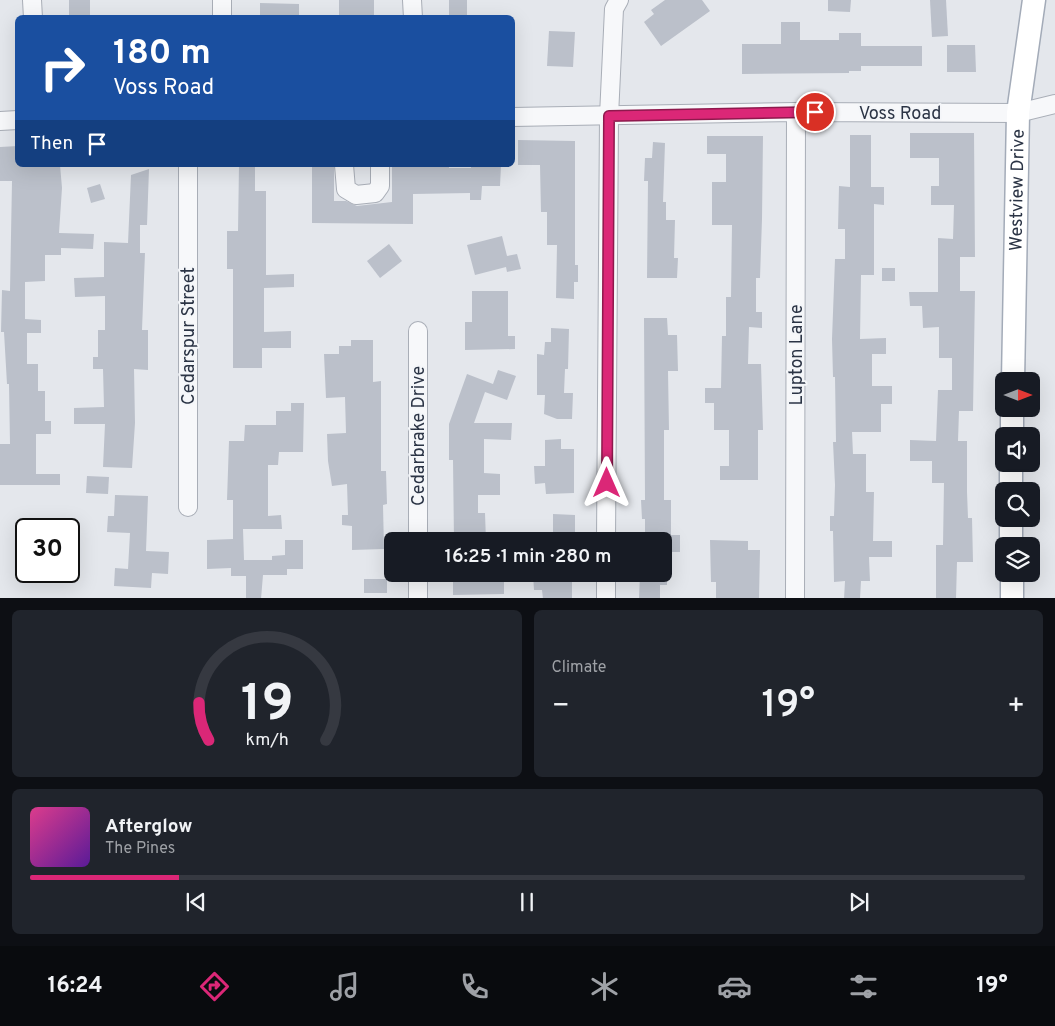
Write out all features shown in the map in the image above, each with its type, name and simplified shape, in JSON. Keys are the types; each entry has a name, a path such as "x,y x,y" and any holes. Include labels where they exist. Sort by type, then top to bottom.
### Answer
{"main road":[{"name":"Westview Drive","path":"1013,372 1018,113 1034,0"},
{"path":"1012,582 1012,598"}],"street":[{"path":"32,0 33,15"},
{"path":"222,0 222,15"},
{"path":"412,0 413,15"},
{"path":"606,532 609,116 614,10 619,0"},
{"name":"Voss Road","path":"515,117 796,112 1018,113 1055,104"},
{"name":"Lupton Lane","path":"795,598 796,112"},
{"path":"0,121 15,120"},
{"name":"Cedarspur Street","path":"188,167 188,508"},
{"path":"344,167 346,189 356,194 375,192 380,186 380,167"},
{"name":"Cedarbrake Drive","path":"418,331 418,532"},
{"path":"418,582 418,598"},
{"path":"606,582 606,598"}],"building":[{"path":"69,0 90,0 90,15 69,15"},
{"path":"339,0 374,0 374,15 339,15"},
{"path":"449,0 467,0 467,15 449,15"},
{"path":"665,0 702,0 710,11 661,46 644,22 654,14 651,10"},
{"path":"828,0 851,0 850,12 828,11"},
{"path":"930,0 946,0 948,36 932,37"},
{"path":"260,3 299,4 299,15 260,15"},
{"path":"781,22 800,22 800,40 839,40 839,33 861,33 861,46 922,46 922,66 861,66 861,71 849,71 849,73 742,74 742,44 781,44"},
{"path":"549,31 575,32 573,67 547,66"},
{"path":"947,45 975,45 976,72 947,72"},
{"path":"910,133 974,133 975,257 960,257 960,291 975,291 973,411 959,411 958,441 967,441 968,518 972,518 973,562 957,562 956,598 936,598 936,545 943,545 944,483 932,483 932,461 910,461 910,440 936,441 938,390 952,390 952,358 939,358 939,327 923,328 922,306 910,306 909,292 938,292 938,238 953,239 954,205 931,205 931,186 939,186 939,158 910,158"},
{"path":"850,135 871,135 871,187 884,187 884,205 874,204 874,275 861,275 860,339 886,338 886,354 872,354 872,386 892,386 892,404 881,404 881,432 852,432 853,454 866,454 866,492 874,492 873,541 892,541 892,557 869,557 870,581 861,581 860,598 844,598 845,581 834,582 833,531 830,531 830,516 834,516 833,442 836,442 835,377 833,377 832,339 835,259 845,259 845,229 838,229 839,186 850,187"},
{"path":"707,136 763,136 760,278 756,278 756,312 762,312 762,328 749,327 748,364 761,364 763,430 758,430 758,480 720,480 720,466 729,466 729,430 714,430 714,403 705,403 705,388 721,388 722,336 726,336 726,297 731,297 732,225 712,225 712,182 726,182 726,154 707,154"},
{"path":"518,140 575,141 575,265 578,265 578,282 574,282 574,299 556,298 557,245 547,245 547,212 541,212 540,165 518,165"},
{"path":"653,142 665,143 663,202 666,202 666,220 675,220 674,258 678,258 677,278 647,278 648,181 644,181 645,158 652,158"},
{"path":"15,146 15,167 60,167 62,188 59,233 94,234 93,249 61,248 61,255 45,255 45,281 25,282 25,319 41,320 41,333 27,333 27,364 38,364 38,391 45,391 45,421 51,421 51,434 36,434 36,474 60,474 60,485 0,485 0,444 10,444 9,384 7,384 4,332 1,332 2,290 10,291 12,181 0,181 0,147"},
{"path":"239,167 255,167 255,191 266,191 266,275 294,274 294,287 264,288 264,332 291,331 291,348 262,348 262,368 233,368 233,269 227,269 227,231 238,231"},
{"path":"312,167 334,167 334,201 346,201 357,206 392,202 392,167 501,167 500,186 482,186 481,200 470,200 470,193 413,194 413,224 312,223"},
{"path":"149,169 147,225 140,225 140,253 145,253 142,330 148,330 148,370 134,369 135,423 132,468 103,467 105,424 74,424 74,408 104,407 103,369 93,369 93,357 98,357 98,330 105,330 105,296 75,297 74,278 104,277 104,242 128,243 131,175"},
{"path":"100,184 105,199 91,203 87,188"},
{"path":"502,236 507,256 517,254 521,269 507,272 506,267 475,275 467,245"},
{"path":"389,244 402,261 380,278 367,261"},
{"path":"882,268 895,268 895,281 882,281"},
{"path":"472,291 508,291 508,336 515,336 515,349 465,350 465,322 472,322"},
{"path":"644,318 667,318 668,335 677,335 678,371 668,371 669,430 664,430 664,500 671,500 671,532 645,532 645,519 642,519 641,500 645,500"},
{"path":"551,328 569,329 568,369 565,369 564,393 573,393 572,419 557,419 544,414 545,395 537,395 537,354 544,355 545,342 551,342"},
{"path":"351,340 373,340 373,382 381,381 381,471 386,471 387,504 383,505 384,549 352,550 352,526 342,525 342,515 348,515 347,484 332,486 328,461 327,434 346,433 345,397 326,398 324,354 339,354 339,346 351,346"},
{"path":"498,370 516,376 507,400 485,392 474,423 512,423 511,440 484,439 484,473 500,474 500,495 478,495 478,513 485,513 486,532 454,532 453,460 449,460 449,424 467,374 493,384"},
{"path":"291,403 304,403 303,452 279,452 278,465 268,465 268,516 281,515 282,529 243,529 244,560 272,560 272,556 285,555 285,540 303,540 303,569 287,569 287,575 263,575 261,598 246,598 246,576 231,576 231,568 207,569 207,540 233,539 233,500 227,500 229,441 244,441 245,425 276,425 276,411 291,411"},
{"path":"561,439 561,449 574,449 574,493 546,494 545,483 535,484 534,466 545,466 545,440"},
{"path":"87,476 109,477 108,494 86,493"},
{"path":"115,495 148,496 146,551 169,552 168,574 152,573 151,588 114,586 115,568 128,569 130,533 107,532 108,516 114,516"},
{"path":"553,514 575,515 575,532 553,532"},
{"path":"672,535 680,535 680,552 672,552"},
{"path":"710,540 748,541 748,550 760,550 759,598 716,598 716,582 711,582"},
{"path":"364,579 384,579 384,582 387,582 387,593 364,593"},
{"path":"453,582 504,582 504,594 453,595"},
{"path":"534,582 572,582 572,598 543,598 542,590 534,590"},
{"path":"640,582 667,582 667,585 660,585 660,598 639,598"}],"route":[{"path":"607,483 609,116 815,112"}]}
